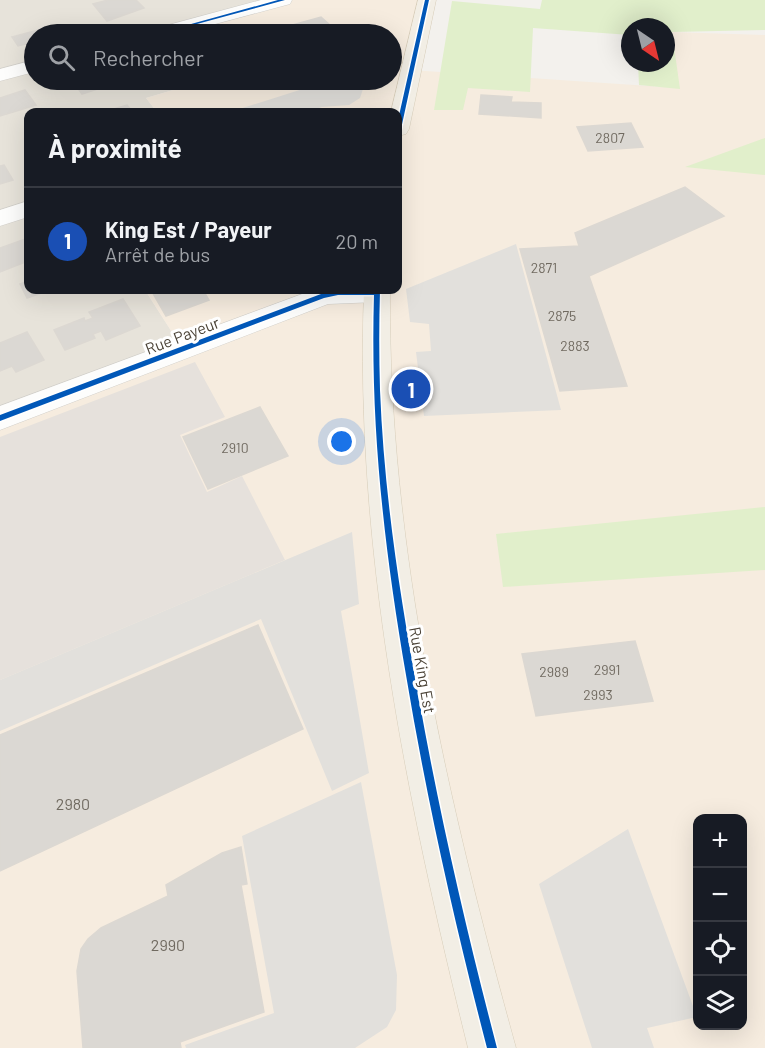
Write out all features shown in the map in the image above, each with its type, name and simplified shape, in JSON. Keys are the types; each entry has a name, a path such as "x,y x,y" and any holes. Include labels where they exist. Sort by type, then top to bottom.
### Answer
{"main road":[{"path":"401,108 427,0"},
{"name":"Rue King Est","path":"377,294 376,351 381,441 397,602 444,856 492,1048"}],"street":[{"path":"194,24 283,0"},
{"path":"0,75 24,69"},
{"path":"0,218 24,210"},
{"name":"Rue Payeur","path":"0,418 322,296 333,294"}],"shaded area":[{"path":"0,0 283,0 205,24 24,24 24,90 173,90 146,98 154,108 24,108 24,294 148,294 183,349 0,418"},
{"path":"283,0 427,0 411,70 679,88 675,32 765,35 765,1048 0,1048 0,418 182,348 148,294 402,294 402,108 154,108 146,98 173,90 402,90 402,24 206,24 204,22"},
{"path":"299,90 363,90 360,98 349,105 319,108 243,108"},
{"path":"516,244 561,410 424,416 416,352 431,351 429,324 410,322 406,289"},
{"path":"195,362 225,417 180,435 207,492 242,476 285,560 0,680 0,437"},
{"path":"352,532 359,604 341,611 369,773 332,791 261,619 0,731 0,680"},
{"path":"361,782 397,975 396,1010 387,1027 355,1048 186,1048 185,1045 274,1013 242,836"},
{"path":"628,829 693,1006 693,1018 647,1028 654,1048 592,1048 539,884"}],"green space":[{"path":"542,0 765,0 765,30 675,32 675,18 621,18 621,34 533,28 530,92 468,88 463,110 434,110 452,1 540,9"},
{"path":"675,53 680,89 639,85 638,72 675,72"},
{"path":"765,138 765,175 685,167"},
{"path":"765,507 765,570 503,587 496,534"}],"building":[{"path":"108,0 136,0 144,8 107,21 93,4"},
{"path":"321,17 329,24 296,24"},
{"path":"24,34 24,44 18,46 12,37"},
{"path":"25,90 36,105 0,116 0,98"},
{"path":"79,90 94,90 82,94"},
{"path":"481,95 512,97 511,102 541,103 541,118 479,114"},
{"path":"631,123 643,147 588,151 577,127"},
{"path":"4,165 13,180 0,184 0,166"},
{"path":"685,187 724,216 589,276 627,386 560,391 520,249 579,246 575,233"},
{"path":"24,239 24,263 0,272 0,248"},
{"path":"25,294 38,294 27,298"},
{"path":"153,294 205,294 209,300 166,316"},
{"path":"123,299 140,326 106,340 101,331 93,334 95,338 65,350 54,330 84,318 85,321 93,318 89,312"},
{"path":"27,332 44,360 16,372 12,366 0,371 0,343"},
{"path":"260,407 288,456 208,489 183,437"},
{"path":"258,625 303,729 0,871 0,735"},
{"path":"635,641 653,701 536,716 522,654"},
{"path":"241,847 247,884 241,885 264,1012 180,1042 181,1048 83,1048 77,971 81,949 88,939 101,928 168,896 166,885 222,853"}],"cycle path":[{"path":"194,24 283,0"},
{"path":"402,111 427,0"},
{"path":"0,418 333,294"},
{"path":"377,294 379,439 396,588 438,823 492,1048"}],"place":[{"name":"King Est / Payeur","path":"411,389"}]}
